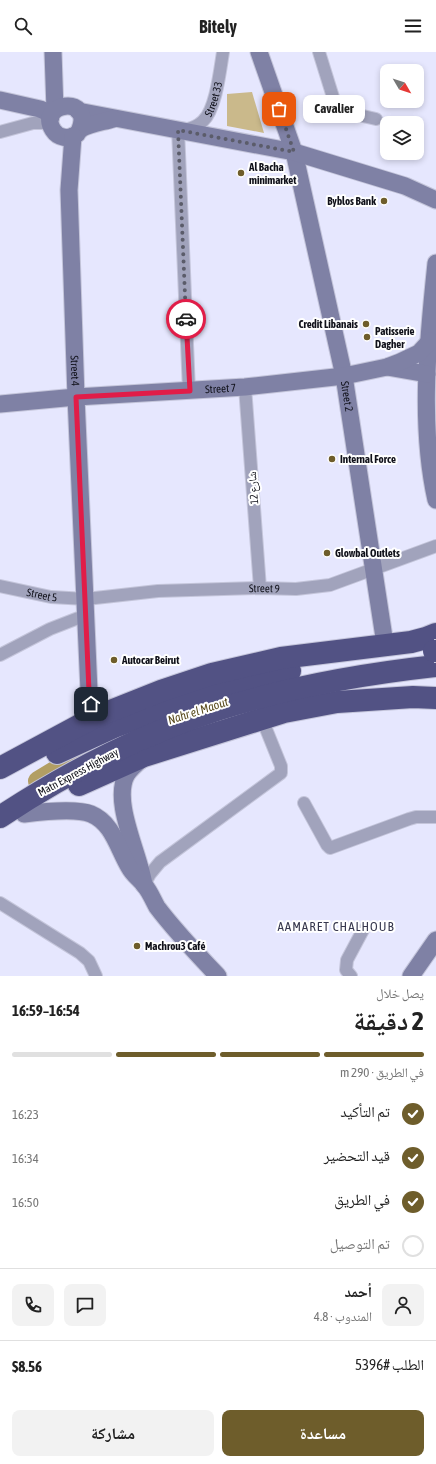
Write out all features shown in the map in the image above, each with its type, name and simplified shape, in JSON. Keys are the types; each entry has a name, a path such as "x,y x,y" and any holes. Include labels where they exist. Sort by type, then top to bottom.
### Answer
{"highway":[{"path":"0,768 92,718 161,691 212,674 281,658 411,642 426,638 436,651"},
{"path":"348,650 424,646 436,651"},
{"path":"0,780 114,727 189,699 282,673 352,659 389,654 436,651"},
{"name":"Matn Express Highway","path":"0,817 34,795 104,757 159,732 219,710 294,689 386,672 436,651"},
{"path":"413,697 428,694 436,690"},
{"path":"0,830 24,814 78,786 144,756 284,712 337,702 413,697 436,698"}],"street":[{"name":"Street 4","path":"53,52 59,117 69,190 76,397 89,691 92,718"},
{"name":"Street 4","path":"59,117 63,52"},
{"name":"Street 33","path":"181,130 194,128 203,122 210,113 223,52"},
{"name":"Street 2","path":"259,52 294,152 344,376 385,644"},
{"path":"319,52 337,110 376,119"},
{"path":"0,100 40,109 59,117"},
{"name":"Street 4","path":"59,117 82,120 76,133 69,190"},
{"path":"59,117 63,138 117,118"},
{"path":"0,132 59,117 117,118 294,152 405,186 436,200"},
{"path":"181,130 190,391"},
{"path":"436,263 427,374 428,435 433,486 436,500"},
{"path":"387,367 418,353 430,341"},
{"path":"387,367 427,374"},
{"name":"Street 7","path":"0,404 76,397 245,387 344,376 387,367"},
{"name":"شارع 12","path":"245,387 260,588"},
{"name":"Street 9","path":"86,607 158,591 260,588 296,589 330,585 436,546"},
{"name":"Street 5","path":"0,586 51,597 86,607"},
{"path":"0,655 86,607"},
{"path":"144,885 150,874 160,862 281,773 281,766 262,719"},
{"path":"144,756 127,775 124,781 122,795 124,810 141,867 144,885"},
{"path":"304,803 328,847 330,848 409,819 416,817 436,817"},
{"path":"24,814 52,811 85,812 92,814 101,821 109,829 121,850 128,867 136,878 144,885 157,906 174,928 218,976"},
{"path":"0,903 80,953 89,961 96,976"},
{"path":"351,976 346,970 347,960 363,930"},
{"path":"411,976 436,940"}],"shaded area":[{"path":"252,92 264,133 227,126 227,94"}],"waterway":[{"name":"Nahr el Maout","path":"38,781 96,746 143,729"}],"way so far":[{"path":"186,319 178,130 217,136 294,152 279,109"}],"place":[{"name":"Cavalier","path":"279,109"},
{"name":"Al Bacha minimarket","path":"241,173"},
{"name":"Byblos Bank","path":"384,201"},
{"name":"Credit Libanais","path":"366,324"},
{"name":"Patisserie Dagher","path":"367,337"},
{"name":"Internal Force","path":"332,459"},
{"name":"Glowbal Outlets","path":"327,553"},
{"name":"Autocar Beirut","path":"114,660"},
{"name":"Machrou3 Café","path":"137,946"}],"district":[{"name":"AAMARET CHALHOUB","path":"336,926"}],"route":[{"path":"91,704 89,691 76,397 190,391 186,319"}]}
